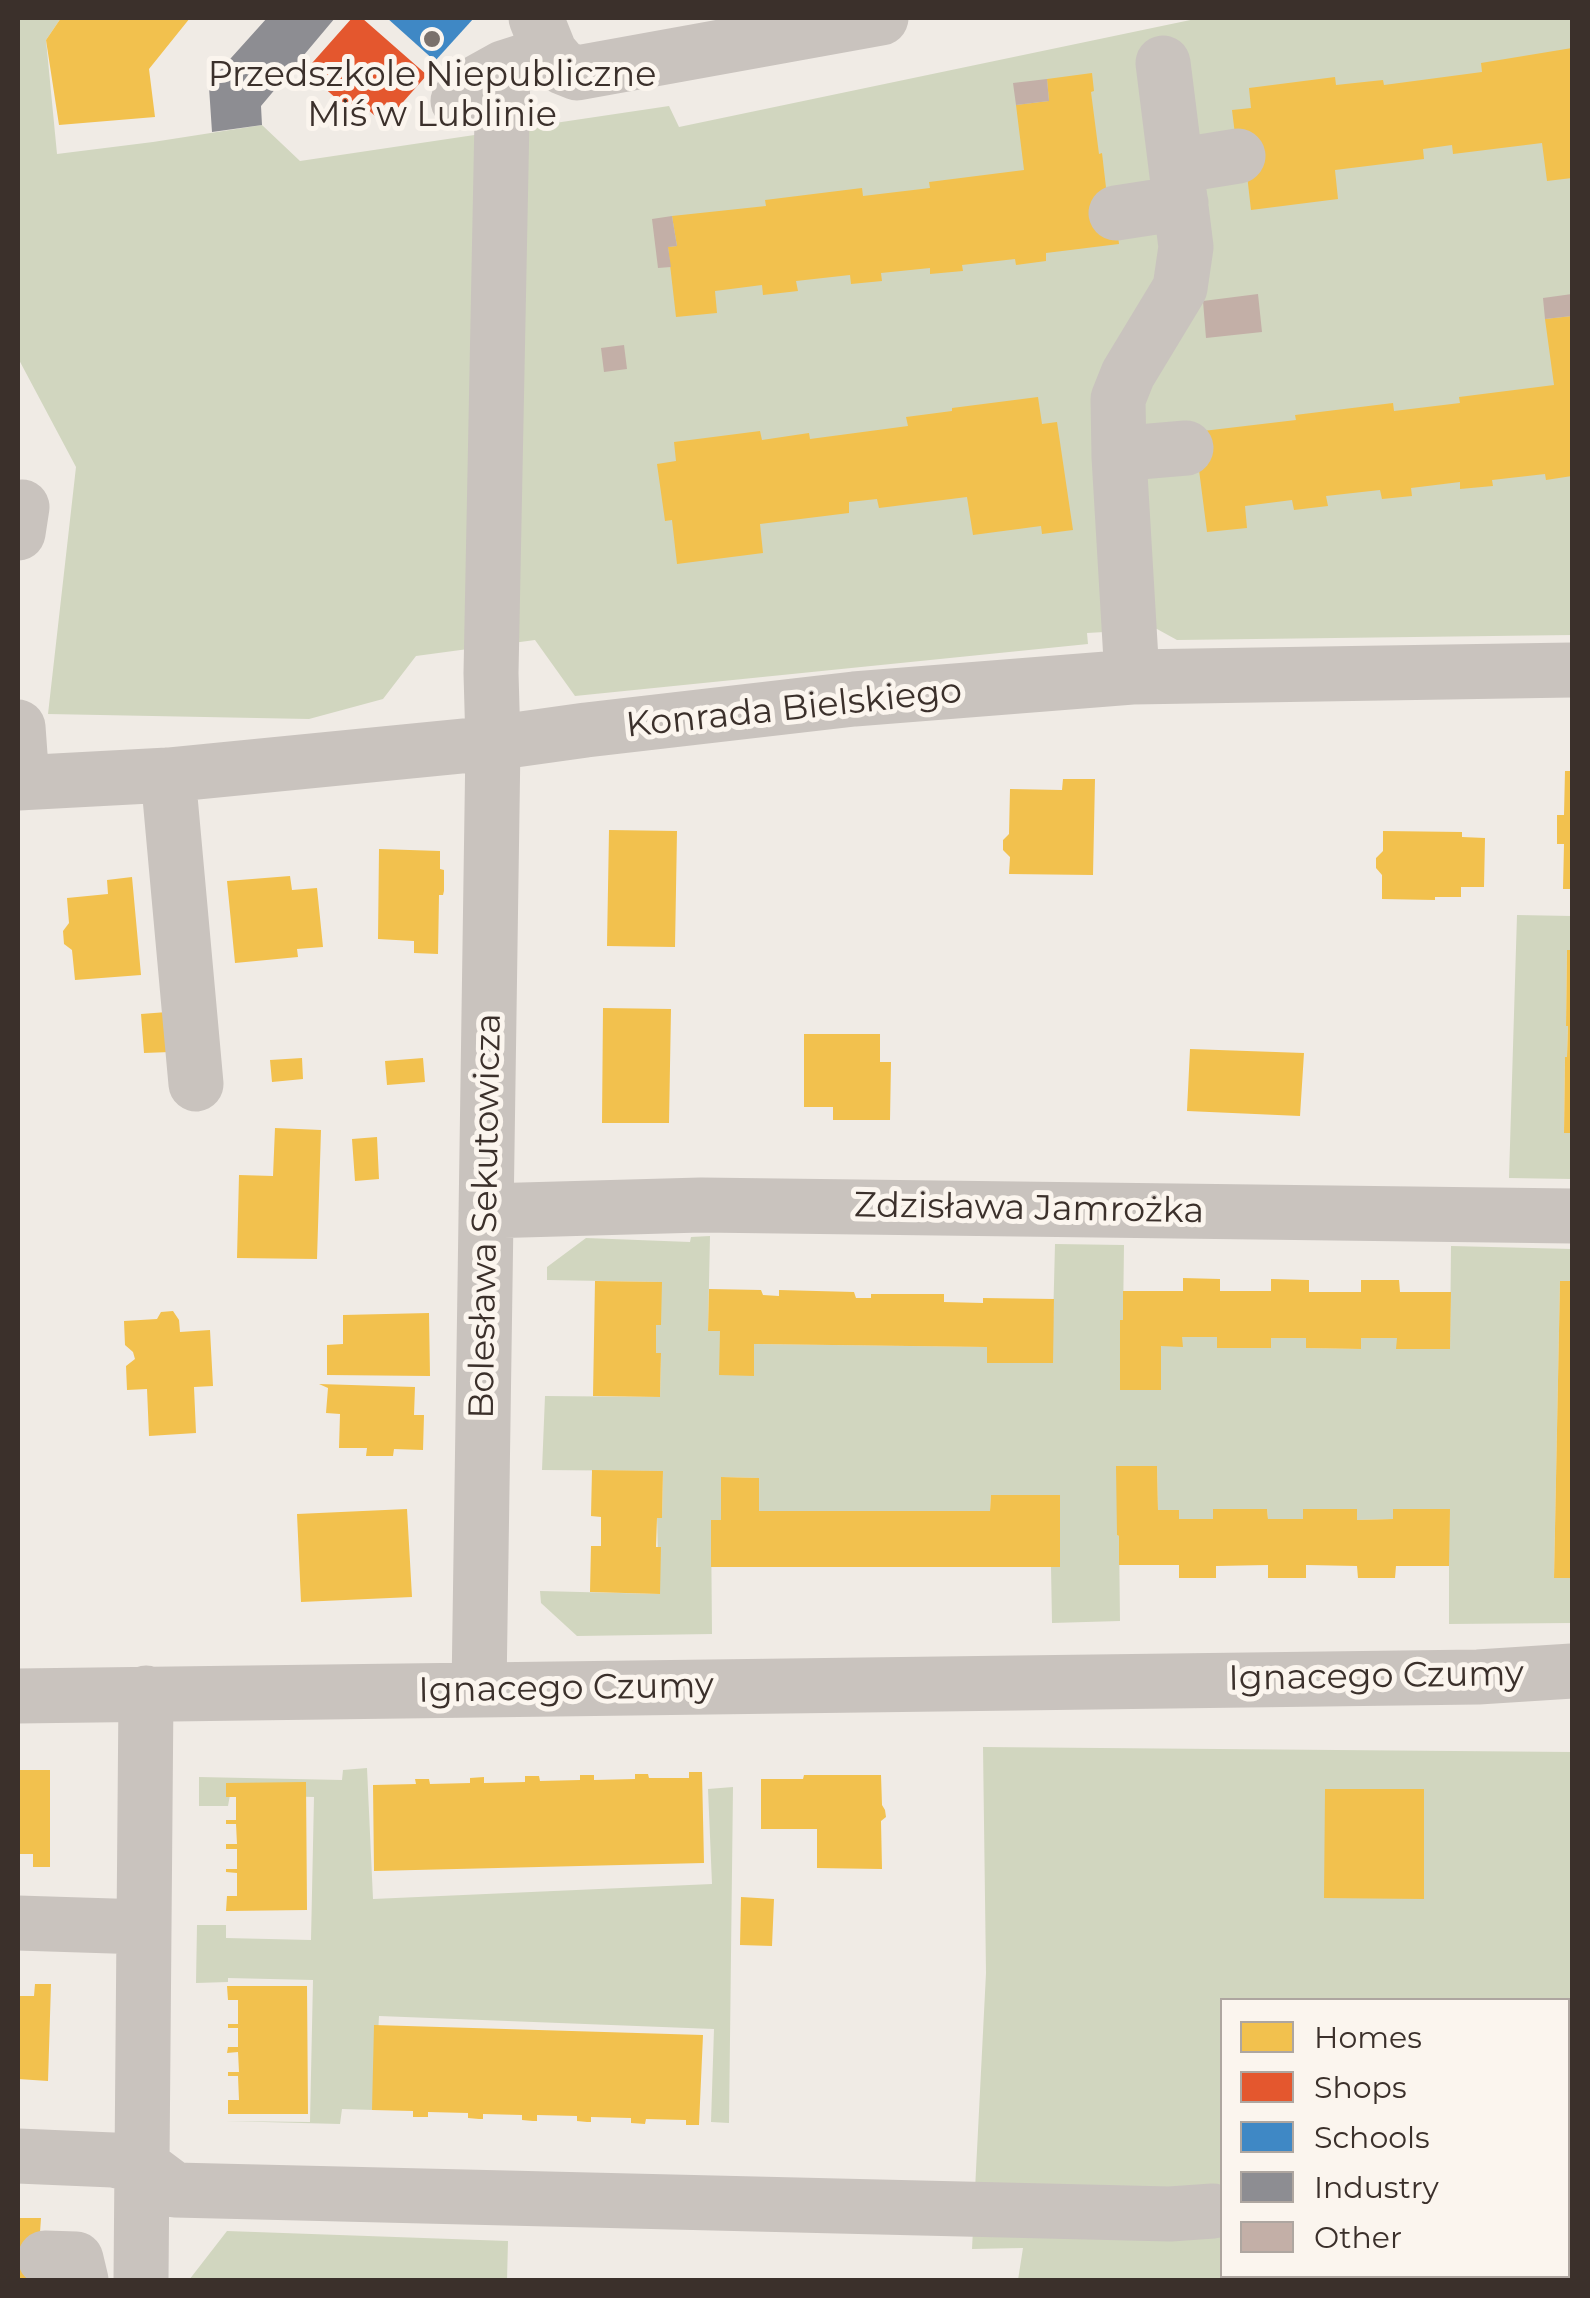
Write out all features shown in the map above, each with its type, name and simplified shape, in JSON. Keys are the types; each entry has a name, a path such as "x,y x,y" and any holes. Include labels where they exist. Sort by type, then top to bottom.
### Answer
{"street":[{"path":"458,101 476,83 577,48 880,18"},
{"name":"Bolesława Sekutowicza","path":"479,1690 492,660 577,48"},
{"path":"1132,677 1118,399 1128,374 1180,288 1186,247 1163,63"},
{"path":"1116,212 1238,156"},
{"path":"1119,457 1186,448"},
{"name":"Konrada Bielskiego","path":"20,782 168,775 492,743 854,700 1132,677 1572,670"},
{"path":"18,728 20,782"},
{"path":"168,775 196,1084"},
{"name":"Zdzisława Jamrożka","path":"486,1211 702,1205 1572,1216"},
{"name":"Ignacego Czumy","path":"18,1696 1478,1677 1572,1670"},
{"path":"142,2280 146,1693"},
{"path":"18,1923 144,1927"},
{"path":"18,2156 112,2160 143,2166 175,2190 1170,2214 1213,2211"}],"green space":[{"path":"18,18 61,18 46,40 57,154 262,125 300,161 669,106 679,127 1200,18 1572,18 1572,635 1177,640 1157,629 1087,633 1088,644 575,696 535,640 416,656 383,699 309,719 48,714 76,467 18,358"},
{"path":"1517,915 1572,916 1572,950 1567,950 1564,1132 1572,1133 1572,1179 1509,1178"},
{"path":"710,1236 708,1331 720,1331 720,1375 754,1375 754,1344 987,1347 988,1363 1052,1363 1055,1244 1124,1245 1121,1390 1161,1390 1161,1346 1182,1346 1182,1337 1217,1337 1218,1348 1270,1348 1271,1338 1306,1338 1307,1348 1360,1349 1361,1338 1397,1338 1397,1349 1450,1349 1451,1246 1572,1249 1572,1281 1560,1281 1554,1577 1572,1578 1572,1623 1449,1624 1449,1509 1394,1509 1393,1519 1357,1520 1357,1509 1303,1509 1303,1519 1268,1519 1267,1509 1214,1509 1213,1519 1179,1519 1179,1510 1158,1510 1157,1466 1117,1466 1120,1621 1052,1623 1051,1567 1060,1566 1060,1495 991,1495 990,1511 759,1511 758,1478 721,1477 721,1520 711,1521 712,1634 577,1636 541,1603 540,1591 659,1594 657,1518 662,1517 663,1471 542,1470 545,1396 660,1397 661,1353 656,1353 656,1325 661,1324 661,1282 547,1280 547,1267 586,1238 690,1242 691,1237"},
{"path":"983,1747 1572,1752 1572,2268 1570,1998 1220,1998 1220,2278 1556,2278 1018,2280 1023,2248 972,2249 986,1973"},
{"path":"367,1768 373,1899 712,1884 708,1789 733,1787 729,2123 711,2122 714,2029 379,2016 374,2110 342,2109 340,2124 225,2121 310,2122 313,1980 228,1978 228,1982 196,1983 197,1925 226,1925 226,1938 311,1940 314,1797 230,1795 228,1806 199,1806 199,1777 342,1780 343,1770"},
{"path":"227,2231 508,2241 507,2280 189,2280"}],"building: Homes":[{"path":"61,18 190,18 149,69 155,117 59,125 46,40"},
{"path":"1572,48 1572,178 1547,181 1542,143 1453,154 1452,145 1423,149 1424,159 1335,170 1338,199 1251,210 1246,166 1239,167 1232,110 1251,108 1249,88 1335,77 1336,85 1383,80 1384,85 1482,72 1481,63"},
{"path":"1092,73 1099,154 1102,153 1107,196 1113,195 1119,244 1046,253 1046,261 1016,265 1015,259 962,265 963,271 930,274 930,268 881,273 882,281 851,284 850,275 796,281 798,291 763,295 762,285 715,291 717,313 676,317 668,247 677,246 672,216 766,206 765,200 862,188 863,196 930,188 929,182 1024,170 1016,105 1049,101 1047,79"},
{"path":"1572,316 1572,476 1546,480 1545,474 1492,480 1493,486 1460,489 1460,482 1411,488 1412,496 1382,499 1380,490 1326,496 1328,506 1294,510 1292,500 1245,506 1247,528 1207,532 1198,462 1203,431 1393,403 1394,411 1460,403 1459,397 1554,385 1545,319"},
{"path":"1038,397 1042,424 1057,422 1073,530 1042,534 1041,526 973,535 967,497 879,508 877,499 849,502 849,513 760,524 763,553 677,564 672,520 665,521 657,464 676,461 674,442 760,431 762,440 809,433 810,439 908,426 906,417"},
{"path":"1565,771 1572,771 1572,889 1563,889 1564,844 1557,844 1557,815 1564,815"},
{"path":"1063,779 1095,779 1093,875 1009,874 1010,857 1003,850 1003,840 1009,834 1010,789 1062,790"},
{"path":"609,830 677,831 675,947 607,946"},
{"path":"1383,831 1462,832 1462,837 1485,838 1484,887 1461,887 1461,897 1382,899 1382,875 1376,868 1376,858 1383,851"},
{"path":"379,849 440,851 444,891 439,895 438,954 414,953 414,941 378,939"},
{"path":"290,876 292,890 317,888 323,947 297,949 298,957 235,963 227,881"},
{"path":"132,877 141,975 75,980 72,950 64,944 63,931 69,923 67,898 108,894 107,880"},
{"path":"1567,950 1572,950 1572,1133 1564,1133"},
{"path":"603,1008 671,1009 669,1123 602,1123"},
{"path":"167,1012 170,1052 144,1053 141,1014"},
{"path":"804,1034 880,1034 880,1062 891,1062 890,1120 833,1120 833,1107 804,1107"},
{"path":"1190,1049 1304,1053 1300,1116 1187,1111"},
{"path":"302,1058 303,1079 272,1082 270,1060"},
{"path":"423,1058 425,1082 387,1085 385,1061"},
{"path":"275,1128 321,1130 317,1259 237,1258 239,1175 273,1176"},
{"path":"377,1137 379,1179 355,1181 352,1139"},
{"path":"1183,1278 1220,1279 1220,1291 1271,1291 1271,1279 1309,1280 1309,1292 1361,1292 1361,1280 1399,1280 1400,1292 1451,1292 1450,1349 1396,1349 1397,1338 1361,1338 1361,1349 1306,1348 1306,1338 1271,1338 1271,1348 1217,1348 1217,1337 1182,1337 1183,1347 1161,1346 1161,1390 1120,1390 1123,1291 1183,1291"},
{"path":"595,1281 662,1282 661,1325 656,1325 656,1353 661,1353 660,1397 593,1396"},
{"path":"1560,1281 1572,1281 1572,1578 1554,1578"},
{"path":"709,1289 761,1290 763,1295 779,1296 779,1290 854,1292 856,1298 871,1298 871,1294 944,1294 944,1302 1054,1299 1053,1363 987,1363 987,1347 754,1344 754,1376 719,1375 720,1331 708,1331"},
{"path":"173,1311 180,1332 210,1330 213,1386 194,1387 196,1433 149,1436 147,1389 127,1390 126,1366 135,1359 125,1345 124,1321 157,1319 161,1312"},
{"path":"429,1313 430,1376 327,1375 327,1345 343,1344 343,1315"},
{"path":"319,1384 415,1387 414,1415 424,1415 423,1450 394,1449 393,1456 366,1456 367,1448 339,1448 340,1414 326,1413 328,1388"},
{"path":"1116,1466 1157,1466 1158,1510 1179,1510 1179,1519 1213,1519 1213,1509 1267,1509 1268,1519 1303,1519 1303,1509 1357,1509 1357,1520 1393,1519 1393,1509 1450,1509 1449,1566 1396,1566 1395,1578 1358,1578 1357,1566 1306,1565 1306,1578 1268,1578 1268,1565 1216,1566 1216,1578 1179,1578 1179,1565 1119,1565"},
{"path":"592,1470 663,1471 662,1518 657,1518 656,1547 661,1547 660,1594 590,1592 591,1546 601,1546 601,1517 591,1516"},
{"path":"721,1477 759,1478 759,1511 990,1511 991,1495 1060,1495 1060,1567 711,1567 711,1520 721,1520"},
{"path":"407,1509 412,1597 301,1602 297,1514"},
{"path":"18,1770 50,1770 50,1867 33,1867 33,1854 18,1854"},
{"path":"689,1772 702,1772 704,1863 374,1871 373,1785 416,1784 415,1779 429,1779 430,1784 470,1783 470,1778 484,1777 484,1783 525,1782 525,1776 539,1776 540,1781 580,1780 580,1775 594,1775 594,1780 635,1779 635,1774 689,1778"},
{"path":"804,1775 881,1775 886,1817 881,1821 882,1869 817,1868 817,1829 761,1829 761,1779 803,1779"},
{"path":"306,1782 307,1910 226,1911 227,1896 237,1896 237,1873 226,1869 237,1869 237,1849 226,1849 226,1844 237,1844 236,1824 226,1824 226,1820 236,1820 236,1797 226,1797 226,1783"},
{"path":"1325,1789 1424,1789 1424,1899 1324,1898"},
{"path":"741,1897 774,1899 772,1946 740,1945"},
{"path":"35,1984 51,1984 48,2081 18,2079 18,1996 34,1996"},
{"path":"227,1986 307,1986 308,2114 228,2114 228,2100 239,2100 238,2076 228,2076 228,2072 239,2072 238,2052 227,2053 228,2047 238,2047 238,2028 228,2028 228,2024 238,2024 238,2000 228,2000"},
{"path":"374,2025 703,2035 699,2125 686,2125 686,2120 646,2119 645,2124 631,2123 631,2118 591,2117 591,2122 587,2122 577,2121 577,2116 537,2115 537,2121 533,2121 522,2120 522,2115 483,2114 483,2119 479,2119 468,2118 468,2113 428,2112 428,2117 413,2117 413,2111 372,2110"},
{"path":"18,2218 41,2218 43,2280 18,2280"}],"building: Shops":[{"path":"352,18 362,18 427,75 396,110 387,102 375,116 363,105 354,114 305,71"}],"building: Schools":[{"name":"Przedszkole Niepubliczne Miś w Lublinie","path":"387,18 474,18 435,61"}],"building: Industry":[{"path":"267,18 335,18 261,106 262,125 212,132 209,87 213,78"}],"building: Other":[{"path":"1047,79 1049,101 1016,105 1013,83"},
{"path":"672,216 677,246 668,247 671,267 658,268 652,219"},
{"path":"1258,294 1262,332 1206,338 1203,301"},
{"path":"1572,294 1572,316 1545,319 1543,298"},
{"path":"624,345 627,369 604,372 601,348"}],"place":[{"name":"Przedszkole Niepubliczne Miś w Lublinie","path":"432,39"}]}
